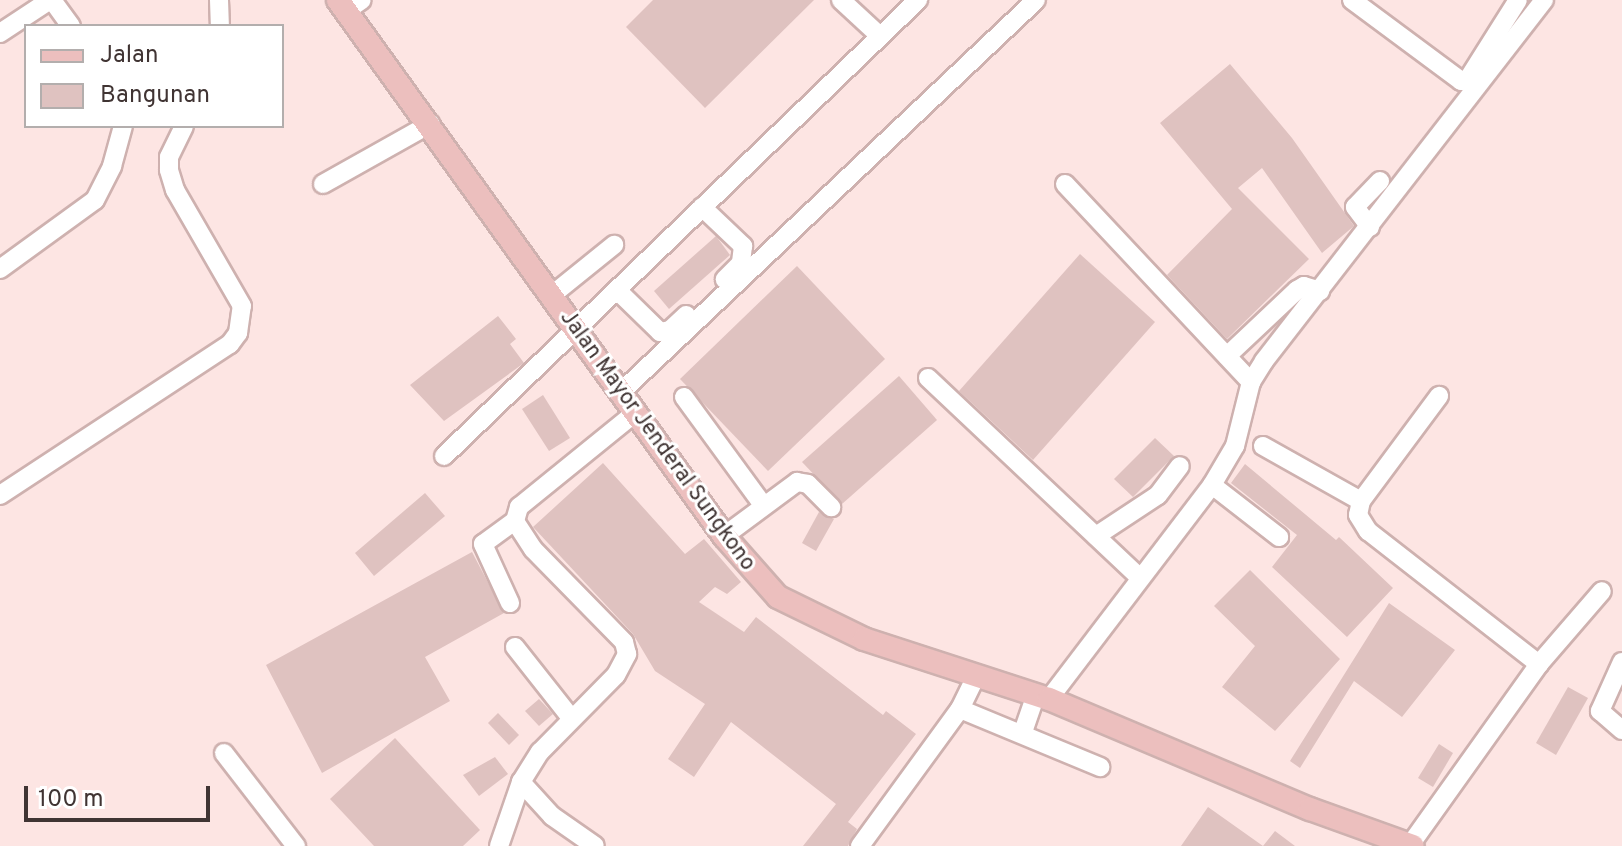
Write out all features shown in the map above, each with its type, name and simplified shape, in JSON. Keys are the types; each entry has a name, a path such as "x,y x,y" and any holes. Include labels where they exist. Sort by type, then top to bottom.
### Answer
{"main road":[{"name":"Jalan Mayor Jenderal Sungkono","path":"348,4 634,414 754,576 807,615 1043,697 1412,846"}],"street":[{"path":"0,33 51,0 69,24"},
{"path":"219,0 220,24"},
{"path":"841,0 880,36"},
{"path":"444,456 918,0"},
{"path":"620,393 1036,0"},
{"path":"1352,0 1461,81 1468,79 1518,0"},
{"path":"1023,732 1043,697 1212,485 1235,446 1251,382 1544,0"},
{"path":"323,184 430,124"},
{"path":"0,269 95,200 112,166 122,128"},
{"path":"0,495 230,344 238,333 242,306 172,180 169,157 183,128"},
{"path":"1370,227 1355,207 1380,181"},
{"path":"1065,184 1251,382"},
{"path":"617,290 650,328 670,330 741,263 743,246 702,207"},
{"path":"552,295 614,245"},
{"path":"1227,356 1304,286 1320,291"},
{"path":"1270,317 1290,329"},
{"path":"928,378 1138,576"},
{"path":"1439,396 1361,501 1358,515 1368,531 1539,664"},
{"path":"684,397 763,505"},
{"path":"510,603 483,544 515,521 519,507 634,414"},
{"path":"1263,446 1361,501"},
{"path":"1096,536 1158,495 1180,466"},
{"path":"724,536 797,482 808,484 831,507"},
{"path":"1212,485 1279,537"},
{"path":"499,846 521,782 571,718 616,675 627,654 624,642 533,549 515,521"},
{"path":"1412,846 1539,664 1602,591"},
{"path":"515,647 571,718"},
{"path":"1622,662 1600,711 1622,730"},
{"path":"860,846 960,709 976,676"},
{"path":"960,709 1023,732 1100,767"},
{"path":"224,753 296,846"},
{"path":"521,782 552,816 595,846"}],"building":[{"path":"653,0 814,0 705,108 626,27"},
{"path":"1230,64 1292,138 1354,226 1322,253 1262,168 1238,188 1309,259 1227,339 1167,275 1232,209 1160,123"},
{"path":"716,236 730,255 669,309 654,291"},
{"path":"1080,254 1155,322 1033,460 959,391"},
{"path":"797,266 885,359 768,471 680,379"},
{"path":"498,316 516,339 510,344 524,363 444,421 410,385"},
{"path":"899,376 937,420 842,504 802,462"},
{"path":"543,395 570,438 549,451 522,409"},
{"path":"1155,438 1174,456 1133,497 1114,479"},
{"path":"603,463 685,554 704,539 741,582 727,594 715,587 699,602 744,632 756,617 883,715 886,711 916,734 848,822 857,829 848,846 803,846 836,804 731,722 694,777 668,759 705,704 655,671 633,634 533,527"},
{"path":"1245,464 1336,540 1339,537 1393,588 1347,637 1272,567 1297,535 1231,483"},
{"path":"425,493 445,516 374,576 355,553"},
{"path":"819,512 834,519 816,551 802,543"},
{"path":"472,552 504,613 425,657 450,701 322,773 266,665"},
{"path":"1250,570 1340,659 1275,731 1222,687 1255,646 1214,606"},
{"path":"1389,603 1455,650 1402,717 1354,681 1300,768 1290,761"},
{"path":"1568,687 1588,698 1556,755 1536,743"},
{"path":"539,699 553,714 539,726 525,711"},
{"path":"498,713 519,735 509,745 488,723"},
{"path":"395,738 480,830 463,846 374,846 330,799"},
{"path":"1439,744 1453,753 1433,787 1418,778"},
{"path":"495,757 508,774 479,796 463,775"},
{"path":"1208,807 1263,846 1181,846"},
{"path":"1275,831 1295,846 1263,846"}]}
